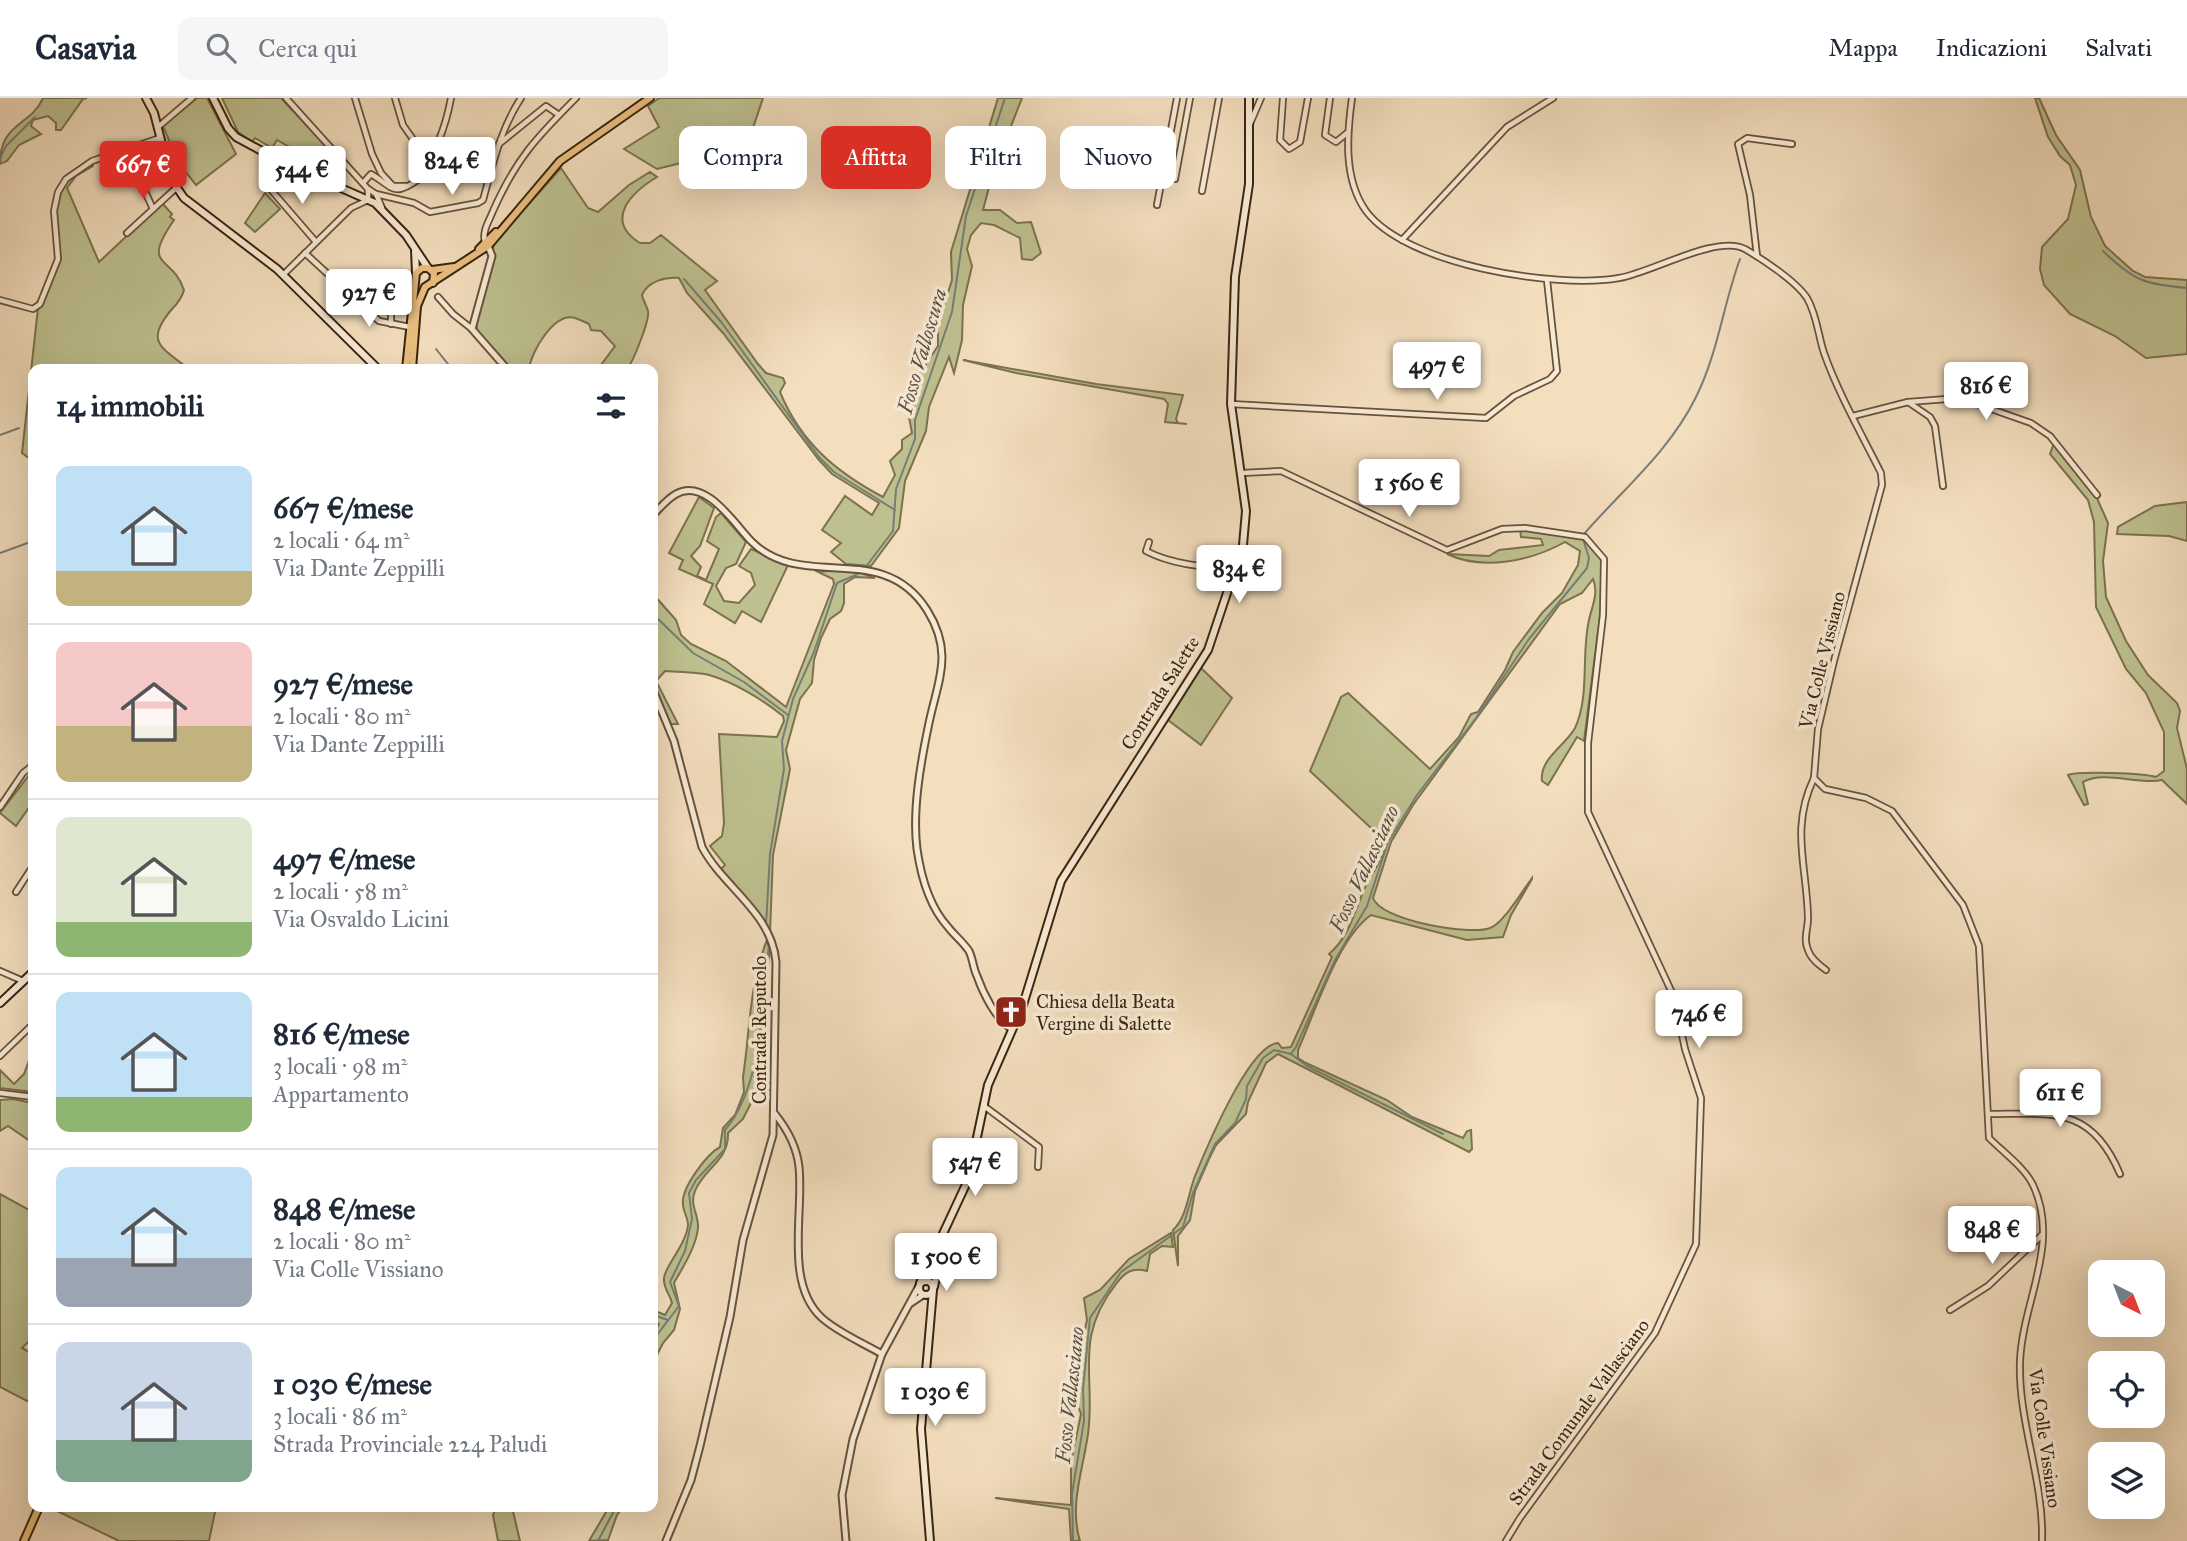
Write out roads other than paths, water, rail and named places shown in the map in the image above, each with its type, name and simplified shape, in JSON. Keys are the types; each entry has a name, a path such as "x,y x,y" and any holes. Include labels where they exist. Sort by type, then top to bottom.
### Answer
{"main road":[{"path":"213,98 228,128 236,136 282,162 382,208 435,276 433,283"},
{"path":"412,364 417,306 425,287 475,256 506,225 561,161 650,98"},
{"name":"Contrada Salette","path":"949,1224 968,1180 988,1085 1026,995 1053,902 1069,865 1208,650 1236,568 1246,519 1231,404 1235,277 1249,184 1249,98"},
{"path":"147,99 176,188 192,206 283,275 373,364"},
{"path":"406,364 415,277 415,248"},
{"path":"415,277 422,268 461,265"},
{"path":"415,277 425,287"},
{"path":"0,1003 28,976"},
{"path":"932,1314 919,1285 949,1224"},
{"path":"930,1541 921,1429 923,1382 933,1289 949,1224"},
{"path":"919,1285 929,1281 933,1289"},
{"path":"923,1295 933,1289"},
{"path":"24,1541 37,1512"}],"street":[{"path":"158,127 192,98"},
{"path":"286,98 367,188 376,194 414,203 430,212 483,200 492,159 521,98"},
{"path":"355,98 381,173 393,186 407,187"},
{"path":"395,98 403,125 428,159"},
{"path":"363,183 371,174 388,189 396,191 419,179 442,138 451,98"},
{"path":"472,329 491,261 484,233 507,178 524,151 576,98"},
{"path":"1157,205 1177,98"},
{"path":"1176,175 1190,98"},
{"path":"1202,191 1219,98"},
{"path":"1248,127 1253,122 1261,98"},
{"path":"1283,98 1280,140 1289,149 1300,142 1308,98"},
{"path":"1330,98 1325,135 1336,142 1347,133"},
{"name":"Via Colle Vissiano","path":"1352,98 1347,133 1355,189 1379,224 1402,240 1448,259 1547,280 1620,278 1726,244 1742,247 1757,257 1805,296 1814,312 1824,352 1881,473 1882,485 1818,729 1814,778 1825,789 1866,798 1892,811 1963,905 1979,946 1989,1138 2032,1183 2040,1208 2043,1234 2044,1244 2020,1361 2026,1422 2042,1504 2042,1541"},
{"path":"1402,240 1507,127 1553,98"},
{"path":"498,144 546,106 559,114"},
{"path":"0,300 38,307 58,259 59,238 54,211 58,191 79,166 160,138"},
{"path":"1757,257 1752,207 1738,144 1747,138 1792,144"},
{"path":"126,149 153,209"},
{"path":"276,170 266,184 316,242"},
{"path":"127,233 176,188"},
{"path":"283,275 351,208 368,200 367,188"},
{"path":"376,194 382,208"},
{"path":"305,253 379,321 411,327"},
{"path":"1231,404 1486,418 1514,396 1550,379 1558,371 1547,280"},
{"path":"439,297 503,364"},
{"path":"361,305 372,302 383,305 391,314 391,324"},
{"path":"1853,416 1908,402 1960,398 2031,423 2050,436 2097,495"},
{"path":"1908,402 1930,417 1935,426 1943,486"},
{"name":"Strada Comunale Vallasciano","path":"1242,473 1281,471 1447,550 1513,527 1583,536 1604,559 1605,586 1588,743 1588,812 1674,997 1685,1049 1701,1098 1696,1244 1656,1334 1520,1518 1506,1541"},
{"path":"658,511 678,493 694,491 719,506 752,542 769,553 811,568 850,566 887,576 905,587 927,610 944,664 925,746 916,829 917,849 928,894 938,915 967,948 978,981 1001,1020 1012,1028"},
{"path":"1149,542 1146,551 1158,557 1219,568 1236,568"},
{"name":"Contrada Reputolo","path":"658,702 674,741 702,847 708,858 748,904 775,950 775,1114 792,1140 799,1165 801,1222 798,1267 812,1304 820,1316 882,1354"},
{"path":"0,807 28,769"},
{"path":"1814,778 1802,805 1799,827 1808,920 1805,936 1808,951 1826,970"},
{"path":"16,892 28,874"},
{"path":"0,971 23,981"},
{"path":"0,1056 28,1029"},
{"path":"0,1093 28,1096"},
{"path":"984,1106 1039,1147 1038,1167"},
{"path":"1988,1114 2022,1112 2071,1118 2103,1140 2120,1174"},
{"path":"666,1541 691,1480 700,1446 730,1317 743,1240 773,1135 775,1114"},
{"path":"1950,1310 1988,1286 2043,1234"},
{"path":"846,1541 842,1495 845,1468 882,1354 919,1285"},
{"path":"908,1305 923,1295"}],"waterway":[{"name":"Fosso Valloscura","path":"868,564 893,531 896,489 915,439 915,420 952,312 966,216 1005,98"},
{"path":"0,158 6,146 35,117"},
{"path":"2103,251 2123,269 2141,279 2160,285 2187,288"},
{"name":"Fosso Vallasciano","path":"1584,534 1659,453 1685,417 1710,363 1740,259"},
{"path":"684,279 722,323 819,457 834,472 895,510"},
{"path":"436,349 448,364"},
{"path":"0,435 19,428"},
{"name":"Fosso Vallasciano","path":"1073,1541 1072,1494 1084,1421 1083,1389 1090,1318 1121,1272 1183,1227 1193,1193 1215,1144 1235,1123 1246,1099 1247,1086 1263,1058 1274,1050 1291,1054 1296,1047 1335,960 1367,906 1388,842 1417,795 1476,718 1529,639 1587,568 1589,558 1583,539"},
{"path":"0,553 28,543"},
{"name":"Fosso Valloscura","path":"766,925 770,854 784,769 782,741 793,699 814,652 837,583 858,574"},
{"path":"658,619 693,653 744,682 788,715"},
{"name":"Fosso Valloscura","path":"658,1333 679,1306 670,1282 685,1251 692,1219 689,1193 696,1180 725,1149 725,1130 738,1112 754,1067 769,944"},
{"path":"1291,1054 1307,1066 1443,1134"},
{"path":"658,1317 668,1320"},
{"name":"Fosso Valloscura","path":"598,1541 613,1512"}],"place":[{"name":"Chiesa della Beata Vergine di Salette","path":"1011,1012"}]}
